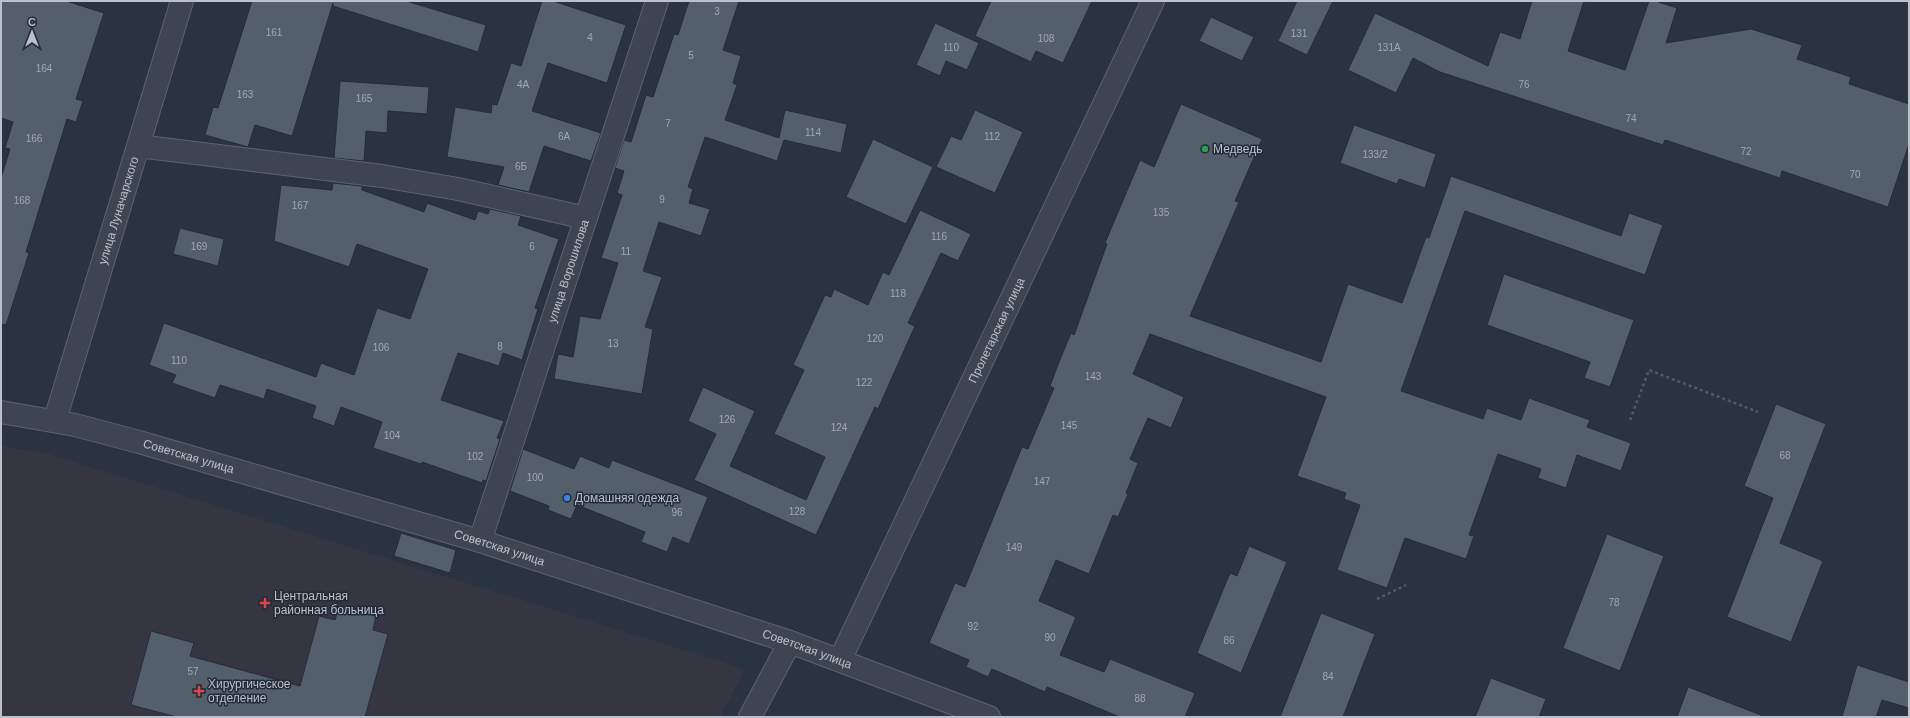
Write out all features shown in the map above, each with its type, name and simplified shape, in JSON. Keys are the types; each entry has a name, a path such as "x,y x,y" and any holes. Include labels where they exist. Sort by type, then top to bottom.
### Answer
{"street":[{"name":"улица Луначарского","path":"55,420 182,1"},
{"name":"улица Ворошилова","path":"480,541 657,1"},
{"name":"Пролетарская улица","path":"840,660 1153,1"},
{"path":"138,146 382,176 458,189 586,218"},
{"name":"Советская улица","path":"1,412 55,420 139,442 480,541 790,642 989,717"},
{"path":"750,717 790,642"}],"path":[{"path":"1630,420 1650,370 1758,412"},
{"path":"1377,599 1406,585"}],"shaded area":[{"name":"Центральная районная больница","path":"1,446 45,453 745,669 720,717 1,717"}],"building":[{"path":"1,1 66,1 104,13 76,99 83,101 76,122 67,119 26,252 29,253 6,325 1,324 1,178 10,149 5,148 13,122 1,118"},
{"path":"252,1 406,1 486,25 478,52 333,6 333,3 292,136 255,125 248,147 205,135 213,107 218,108"},
{"path":"542,1 553,1 626,25 607,83 548,63 532,111 601,133 591,161 544,146 529,192 498,185 504,167 447,157 455,107 491,113 492,104 497,105 511,63 521,66"},
{"path":"689,1 739,1 723,50 741,56 733,83 737,85 725,120 779,138 785,110 847,124 841,153 784,140 777,161 705,137 688,187 693,189 689,203 710,209 701,236 659,222 643,271 662,277 645,327 653,329 642,394 554,379 558,354 573,357 580,316 600,319 618,263 601,258 622,195 617,193 624,171 615,168 624,140 631,142 646,95 653,97 674,34 678,35"},
{"path":"991,1 1092,1 1063,63 1036,51 1031,62 975,36"},
{"path":"1297,1 1333,1 1307,55 1278,41"},
{"path":"1532,1 1584,1 1568,51 1625,70 1649,1 1655,1 1677,8 1666,43 1751,29 1802,45 1797,59 1851,77 1849,84 1909,104 1909,144 1888,207 1782,171 1780,178 1665,140 1663,145 1440,72 1413,58 1396,93 1348,70 1375,13 1488,66 1500,32 1520,39"},
{"path":"1211,17 1254,37 1242,61 1199,41"},
{"path":"935,23 979,43 967,70 946,61 940,76 916,65"},
{"path":"340,81 429,87 427,114 388,111 387,133 366,131 364,161 334,158"},
{"path":"1181,104 1262,139 1235,201 1239,202 1190,316 1321,362 1348,284 1402,303 1426,237 1429,238 1451,176 1621,236 1629,213 1663,225 1645,275 1465,211 1401,391 1483,419 1487,408 1521,420 1529,398 1590,420 1587,427 1631,443 1621,471 1577,455 1566,488 1538,478 1541,469 1498,454 1469,535 1474,536 1466,559 1405,538 1387,588 1337,570 1360,505 1344,499 1346,493 1297,476 1326,397 1150,334 1133,374 1184,397 1171,428 1148,418 1130,459 1138,463 1126,493 1128,494 1118,517 1113,515 1089,574 1056,560 1039,601 1076,617 1060,655 1104,672 1110,659 1195,693 1185,717 1120,717 1047,687 1045,692 992,669 988,677 966,667 969,660 929,643 955,583 965,587 1022,447 1028,449 1054,388 1050,386 1057,367 1071,333 1074,335 1107,244 1105,243 1140,160 1154,167"},
{"path":"975,110 1023,132 995,193 936,167 951,136 961,140"},
{"path":"1354,125 1436,154 1425,188 1399,179 1397,184 1340,163"},
{"path":"873,139 933,167 906,224 846,197"},
{"path":"333,183 362,186 362,190 424,212 427,203 475,220 478,211 488,214 490,209 521,216 518,225 559,239 535,308 538,309 522,360 503,353 499,366 458,353 441,400 504,421 497,438 500,439 486,481 483,480 482,483 422,462 421,464 373,448 382,422 341,407 334,426 312,418 316,406 267,389 264,399 220,385 215,398 172,383 176,375 149,365 164,323 316,377 321,363 354,375 377,308 410,319 428,269 357,244 349,267 274,241 281,185 332,190"},
{"path":"920,210 971,234 958,261 941,253 908,323 915,326 878,409 875,407 816,535 694,480 716,434 688,421 703,387 755,411 730,466 806,500 825,457 774,434 804,370 793,365 825,295 831,297 834,289 868,305 883,272 889,275"},
{"path":"180,228 224,239 218,266 173,254"},
{"path":"1504,274 1634,320 1610,387 1584,378 1590,362 1487,325"},
{"path":"1776,404 1826,424 1780,543 1823,561 1791,642 1727,617 1773,498 1744,486"},
{"path":"523,449 574,469 580,456 609,468 612,460 708,497 689,544 673,537 667,552 641,542 645,532 577,505 571,519 548,510 549,506 510,491"},
{"path":"401,533 456,550 450,573 394,556"},
{"path":"1607,534 1664,556 1620,671 1563,648"},
{"path":"1249,546 1287,562 1241,673 1197,653 1230,573 1237,576"},
{"path":"339,606 376,616 373,630 388,634 365,717 177,717 131,705 151,631 194,643 190,656 300,686 319,616 335,620"},
{"path":"1321,613 1375,634 1343,717 1280,717"},
{"path":"1857,665 1909,682 1909,708 1882,700 1876,717 1842,717"},
{"path":"1491,678 1546,699 1539,717 1475,717"},
{"path":"1688,687 1761,715 1761,717 1677,717"}],"place":[{"name":"Медведь","path":"1205,149"},
{"name":"Домашняя одежда","path":"567,498"},
{"name":"Центральная районная больница","path":"265,603"},
{"name":"Хирургическое отделение","path":"199,691"}]}
